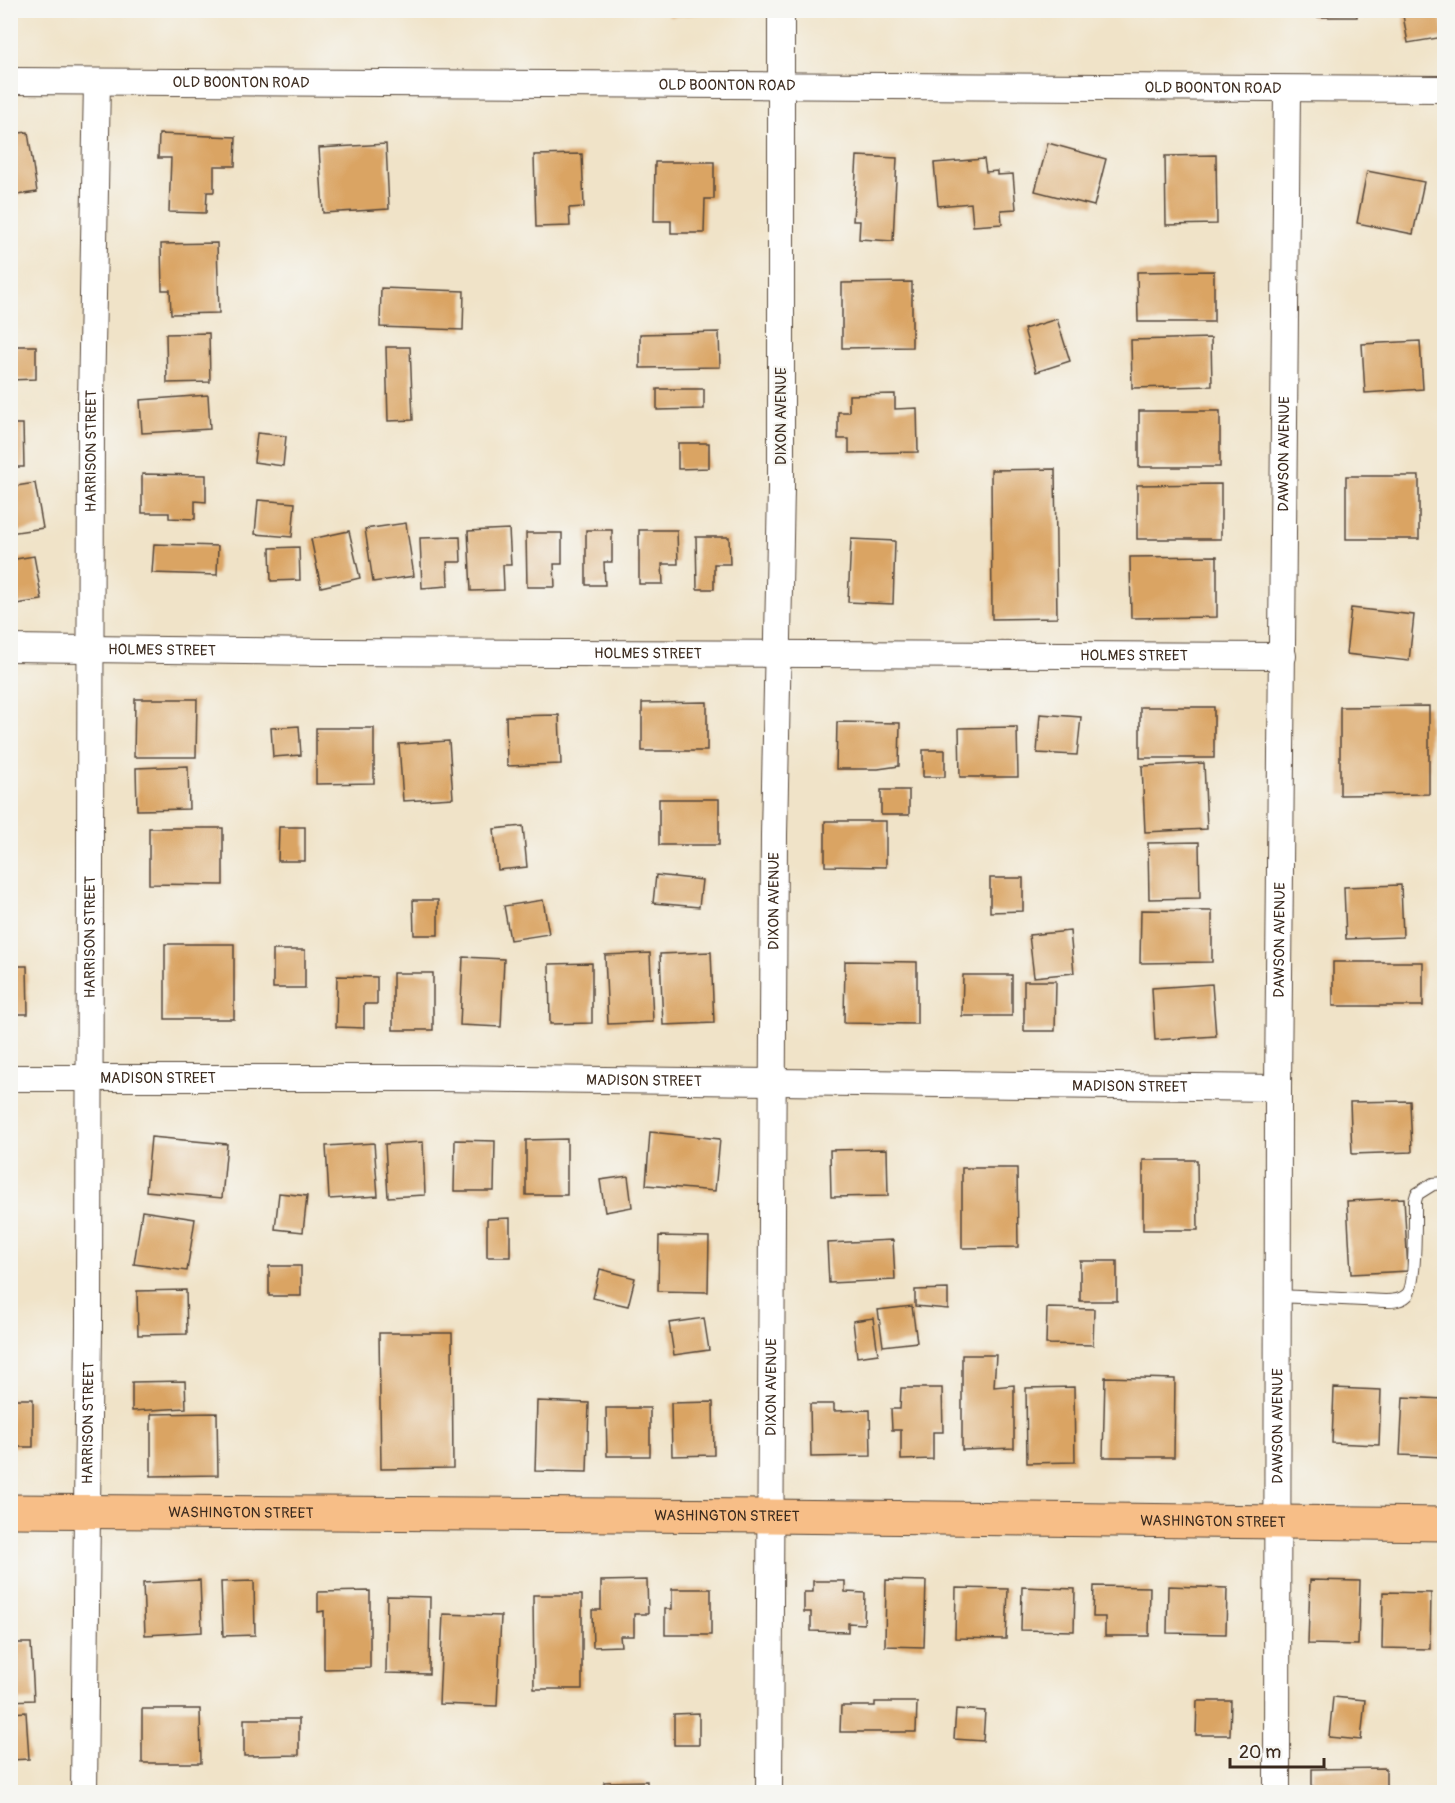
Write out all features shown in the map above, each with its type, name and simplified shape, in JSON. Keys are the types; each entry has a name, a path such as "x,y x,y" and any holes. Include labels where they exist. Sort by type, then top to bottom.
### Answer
{"main road":[{"name":"WASHINGTON STREET","path":"10,1511 770,1516 1444,1524"}],"street":[{"name":"DIXON AVENUE","path":"769,1792 774,835 782,488 781,10"},
{"name":"OLD BOONTON ROAD","path":"10,81 1444,89"},
{"name":"HARRISON STREET","path":"84,1792 91,402 97,82"},
{"name":"DAWSON AVENUE","path":"1277,1792 1278,1088 1287,89"},
{"name":"HOLMES STREET","path":"10,648 1283,656"},
{"name":"MADISON STREET","path":"10,1078 437,1078 1278,1088"}],"lane":[{"path":"1278,1296 1385,1301 1406,1297 1410,1292 1413,1270 1417,1194 1433,1185 1444,1183"}],"building":[{"path":"668,10 712,10 713,12 669,17"},
{"path":"1311,10 1357,10 1357,17 1311,17"},
{"path":"1402,10 1440,10 1444,37 1408,43"},
{"path":"28,132 37,192 10,196 10,134"},
{"path":"159,134 236,137 235,166 214,166 214,192 207,192 206,213 169,212 171,158 158,158"},
{"path":"1048,143 1106,159 1094,206 1035,191"},
{"path":"386,144 389,209 323,213 319,148"},
{"path":"582,154 584,207 569,208 570,226 536,227 534,155"},
{"path":"1216,155 1217,224 1166,225 1165,156"},
{"path":"857,156 897,158 893,241 859,239 860,221 853,221"},
{"path":"984,159 986,172 997,171 997,175 1013,174 1016,209 1001,210 1002,224 973,226 971,203 938,206 934,163"},
{"path":"655,162 714,162 714,199 705,199 704,233 671,233 671,221 654,221"},
{"path":"1367,171 1424,182 1413,234 1357,223"},
{"path":"217,243 219,313 171,314 170,290 162,290 161,244"},
{"path":"1214,271 1214,322 1138,322 1137,272"},
{"path":"912,282 912,347 842,348 842,283"},
{"path":"381,288 464,291 463,330 380,327"},
{"path":"1057,319 1070,361 1036,372 1024,329"},
{"path":"719,332 720,367 640,368 640,334"},
{"path":"209,333 210,382 167,383 166,334"},
{"path":"1211,338 1212,386 1132,388 1131,340"},
{"path":"1420,341 1423,389 1365,393 1362,344"},
{"path":"10,346 36,346 36,379 10,380"},
{"path":"386,347 410,347 413,420 388,421"},
{"path":"657,389 704,389 704,409 657,410"},
{"path":"895,394 895,409 917,408 918,452 849,453 849,439 838,439 838,412 849,412 849,395"},
{"path":"208,395 210,429 142,433 140,400"},
{"path":"1139,411 1220,411 1220,467 1139,467"},
{"path":"10,424 23,424 24,467 10,467"},
{"path":"257,433 286,436 283,466 254,462"},
{"path":"678,443 709,443 709,468 678,469"},
{"path":"1055,469 1057,618 992,619 991,470"},
{"path":"142,474 206,475 206,502 195,501 195,519 169,518 169,513 142,513"},
{"path":"1346,476 1419,476 1419,539 1346,539"},
{"path":"35,483 43,528 10,533 10,487"},
{"path":"1221,484 1221,539 1137,539 1137,485"},
{"path":"258,500 295,503 292,537 255,534"},
{"path":"406,523 414,576 373,582 365,529"},
{"path":"509,529 511,565 503,565 504,590 471,591 468,531"},
{"path":"586,530 612,530 612,562 604,562 605,585 586,585"},
{"path":"639,530 677,530 678,564 662,564 663,584 639,584"},
{"path":"349,531 360,578 321,587 311,539"},
{"path":"526,533 562,533 562,564 554,564 555,587 527,587"},
{"path":"460,537 461,562 447,562 448,586 422,588 420,538"},
{"path":"696,537 729,537 730,564 714,564 714,589 697,589"},
{"path":"851,539 895,541 893,604 848,602"},
{"path":"154,544 218,546 217,575 152,573"},
{"path":"299,547 300,580 271,581 270,548"},
{"path":"34,556 42,600 10,605 10,560"},
{"path":"1217,556 1217,617 1131,618 1130,557"},
{"path":"1351,608 1414,615 1409,661 1346,654"},
{"path":"135,699 197,699 196,757 134,757"},
{"path":"707,702 707,751 642,751 642,703"},
{"path":"1429,706 1429,794 1340,795 1340,707"},
{"path":"1140,707 1214,707 1214,758 1140,758"},
{"path":"1040,714 1081,717 1077,755 1037,753"},
{"path":"559,715 561,764 507,766 506,716"},
{"path":"837,722 900,723 899,766 878,769 836,769"},
{"path":"299,726 301,755 273,757 271,728"},
{"path":"1017,727 1018,777 960,777 959,728"},
{"path":"316,728 374,728 374,783 316,784"},
{"path":"449,741 453,798 403,801 399,744"},
{"path":"923,750 945,750 945,777 923,777"},
{"path":"1204,763 1207,829 1145,832 1142,766"},
{"path":"188,766 189,809 137,810 136,768"},
{"path":"881,790 909,790 909,815 881,815"},
{"path":"659,799 719,799 719,845 659,845"},
{"path":"825,821 886,821 886,867 825,866"},
{"path":"523,826 527,867 498,870 494,829"},
{"path":"279,827 305,827 305,861 278,861"},
{"path":"149,828 223,828 223,885 149,884"},
{"path":"1199,842 1200,898 1149,899 1148,843"},
{"path":"656,875 702,880 699,907 653,903"},
{"path":"990,878 1023,878 1023,911 990,912"},
{"path":"1401,885 1403,937 1346,939 1344,887"},
{"path":"413,900 438,900 438,935 414,935"},
{"path":"543,900 549,934 510,940 504,906"},
{"path":"1141,910 1212,911 1212,962 1140,963"},
{"path":"1070,931 1074,973 1034,977 1029,935"},
{"path":"165,944 234,944 234,1019 165,1019"},
{"path":"273,950 305,950 305,988 273,988"},
{"path":"711,952 714,1023 663,1025 660,954"},
{"path":"650,953 653,1022 608,1024 605,955"},
{"path":"463,957 504,959 501,1027 460,1025"},
{"path":"845,961 917,962 917,1024 844,1023"},
{"path":"1333,962 1423,962 1423,1006 1333,1006"},
{"path":"592,963 592,1023 550,1024 549,964"},
{"path":"10,966 27,966 28,1014 10,1014"},
{"path":"393,973 433,973 433,1030 393,1030"},
{"path":"963,975 1012,975 1012,1016 962,1016"},
{"path":"337,976 377,977 377,1004 364,1004 364,1028 336,1027"},
{"path":"1024,981 1056,981 1055,1031 1024,1031"},
{"path":"1212,984 1216,1036 1155,1040 1152,988"},
{"path":"1410,1101 1412,1152 1352,1154 1350,1102"},
{"path":"650,1132 720,1139 715,1191 646,1185"},
{"path":"151,1137 227,1144 222,1198 146,1191"},
{"path":"567,1139 567,1195 526,1195 526,1140"},
{"path":"455,1140 495,1141 494,1191 454,1191"},
{"path":"423,1142 425,1195 388,1197 385,1144"},
{"path":"374,1143 378,1196 329,1199 326,1146"},
{"path":"887,1149 888,1196 831,1197 830,1150"},
{"path":"1143,1160 1197,1160 1198,1230 1143,1230"},
{"path":"962,1168 1017,1168 1018,1247 962,1248"},
{"path":"628,1176 632,1207 605,1212 600,1180"},
{"path":"279,1193 307,1196 303,1232 275,1229"},
{"path":"1404,1198 1408,1271 1351,1274 1347,1201"},
{"path":"142,1211 195,1219 187,1271 134,1264"},
{"path":"510,1218 510,1257 487,1257 487,1219"},
{"path":"659,1236 709,1237 708,1292 658,1291"},
{"path":"893,1240 895,1280 829,1283 827,1243"},
{"path":"1080,1261 1117,1261 1117,1301 1080,1301"},
{"path":"269,1266 301,1266 301,1296 269,1296"},
{"path":"600,1269 635,1278 628,1306 593,1298"},
{"path":"948,1289 948,1309 915,1306 915,1290"},
{"path":"186,1290 187,1334 138,1335 137,1291"},
{"path":"912,1306 917,1342 883,1346 878,1310"},
{"path":"1047,1308 1094,1309 1093,1345 1046,1344"},
{"path":"704,1318 709,1350 674,1355 669,1323"},
{"path":"873,1318 878,1354 857,1357 853,1321"},
{"path":"379,1333 452,1333 453,1468 381,1469"},
{"path":"962,1355 996,1355 994,1387 1014,1385 1014,1448 962,1450"},
{"path":"1105,1377 1175,1379 1174,1457 1103,1457"},
{"path":"185,1381 186,1408 132,1411 132,1382"},
{"path":"1074,1387 1075,1462 1027,1463 1026,1388"},
{"path":"901,1388 942,1388 943,1432 933,1432 933,1459 901,1460 901,1430 892,1430 891,1409 900,1409"},
{"path":"1334,1388 1381,1390 1379,1445 1332,1443"},
{"path":"1403,1397 1444,1399 1444,1457 1400,1455"},
{"path":"10,1399 33,1399 33,1447 10,1447"},
{"path":"537,1401 589,1403 587,1472 535,1471"},
{"path":"713,1402 714,1455 672,1456 671,1403"},
{"path":"810,1404 834,1404 834,1411 870,1410 871,1456 811,1457"},
{"path":"606,1408 650,1408 650,1456 607,1456"},
{"path":"217,1413 218,1475 151,1476 151,1414"},
{"path":"200,1580 202,1632 145,1635 143,1583"},
{"path":"647,1580 648,1614 634,1614 634,1636 620,1636 621,1646 593,1647 592,1610 601,1610 601,1581"},
{"path":"886,1580 926,1581 924,1647 885,1646"},
{"path":"1310,1580 1360,1581 1358,1645 1308,1644"},
{"path":"254,1581 255,1635 223,1636 221,1582"},
{"path":"813,1581 845,1581 845,1592 865,1593 864,1624 848,1623 848,1632 811,1631 811,1612 804,1612 804,1592 813,1592"},
{"path":"1094,1586 1150,1587 1149,1636 1105,1636 1105,1617 1093,1617"},
{"path":"1168,1586 1227,1588 1226,1634 1167,1633"},
{"path":"1022,1587 1075,1589 1074,1631 1021,1630"},
{"path":"956,1588 1008,1589 1006,1639 955,1638"},
{"path":"672,1589 711,1589 711,1635 665,1635 665,1609 672,1609"},
{"path":"370,1591 370,1668 324,1669 324,1611 318,1612 318,1592"},
{"path":"1383,1592 1431,1593 1430,1649 1382,1648"},
{"path":"533,1595 582,1595 582,1689 534,1689"},
{"path":"387,1596 430,1597 429,1674 386,1673"},
{"path":"443,1614 501,1616 497,1706 439,1704"},
{"path":"10,1643 31,1643 34,1700 10,1701"},
{"path":"1333,1697 1365,1700 1361,1740 1329,1737"},
{"path":"1197,1701 1231,1701 1230,1735 1196,1735"},
{"path":"875,1702 917,1702 916,1732 840,1732 841,1706 875,1706"},
{"path":"142,1709 200,1709 201,1763 142,1763"},
{"path":"956,1709 985,1711 983,1741 954,1739"},
{"path":"26,1712 29,1759 10,1760 10,1713"},
{"path":"699,1713 699,1745 674,1745 674,1714"},
{"path":"244,1719 299,1719 299,1755 244,1756"},
{"path":"1386,1768 1386,1792 1312,1792 1312,1769"},
{"path":"647,1781 647,1792 604,1792 604,1782"}]}
